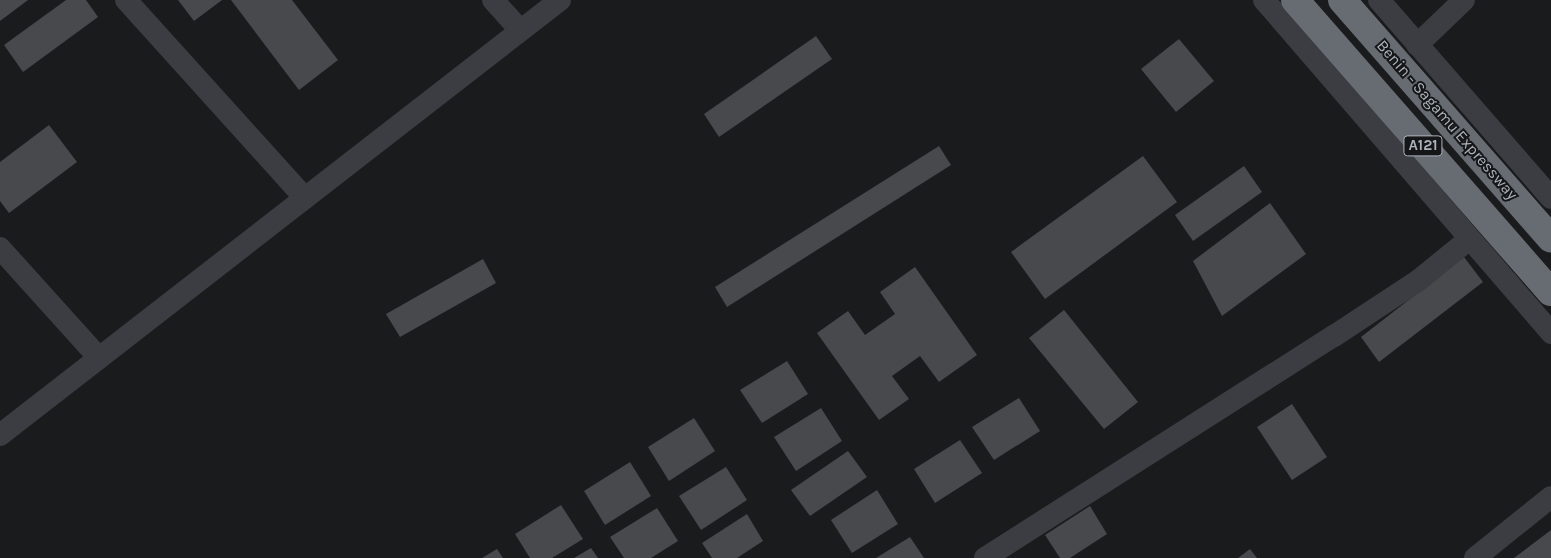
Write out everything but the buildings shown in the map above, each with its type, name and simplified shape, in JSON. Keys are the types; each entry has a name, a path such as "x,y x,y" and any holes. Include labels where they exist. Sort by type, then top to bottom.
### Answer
{"highway":[{"name":"A121","path":"1295,0 1551,292"},
{"name":"Benin - Sagamu Expressway","path":"1342,0 1551,239"}],"street":[{"path":"126,0 305,198"},
{"path":"493,0 520,30"},
{"path":"0,435 560,0"},
{"path":"1264,0 1468,240 1551,333"},
{"path":"1379,0 1551,198"},
{"path":"1417,45 1464,0"},
{"path":"985,558 1334,336 1419,280 1468,240"},
{"path":"0,248 99,358"},
{"path":"1475,558 1551,496"}]}
